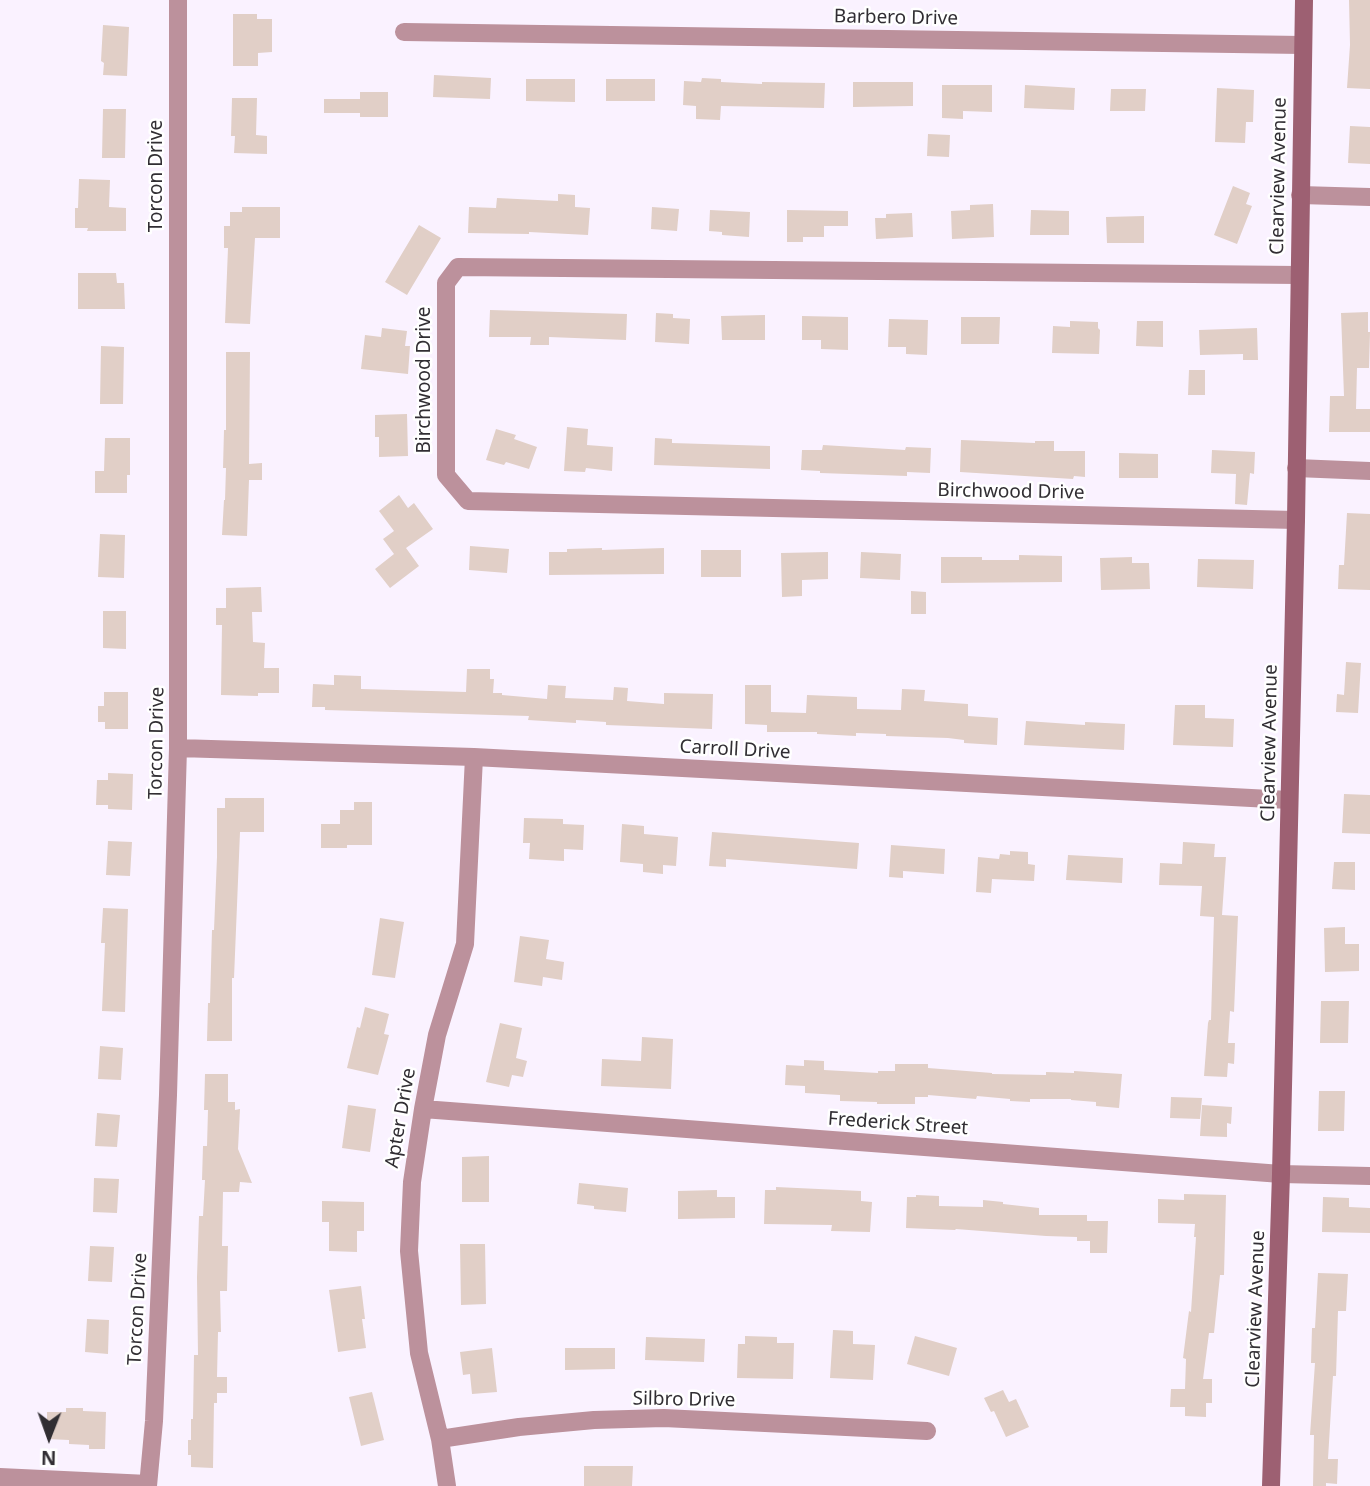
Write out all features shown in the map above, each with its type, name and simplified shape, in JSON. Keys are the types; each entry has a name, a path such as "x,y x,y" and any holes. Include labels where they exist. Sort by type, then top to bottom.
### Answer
{"street":[{"name":"Torcon Drive","path":"148,1485 154,1421 168,1095 178,748 178,0"},
{"name":"Clearview Avenue","path":"1272,1486 1296,520 1304,0"},
{"name":"Barbero Drive","path":"404,32 1302,45"},
{"path":"1300,195 1370,197"},
{"name":"Birchwood Drive","path":"1296,520 468,501 446,475 446,283 458,267 1298,275"},
{"path":"1296,468 1370,471"},
{"name":"Carroll Drive","path":"178,748 474,757 1289,800"},
{"name":"Apter Drive","path":"447,1486 440,1439 419,1353 409,1251 412,1182 423,1109 438,1035 465,944 474,757"},
{"name":"Frederick Street","path":"423,1109 1281,1174 1370,1176"},
{"name":"Silbro Drive","path":"440,1439 519,1427 594,1420 664,1418 927,1431"},
{"path":"0,1477 148,1485"}],"building":[{"path":"1349,0 1370,0 1370,89 1347,88"},
{"path":"233,14 257,14 257,19 272,19 272,52 258,53 258,66 233,66"},
{"path":"103,25 129,27 127,76 103,75"},
{"path":"434,75 491,78 490,99 433,97"},
{"path":"702,78 762,84 825,83 824,108 721,106 720,120 696,119 696,106 683,105 684,81 701,82"},
{"path":"526,79 575,79 575,102 526,101"},
{"path":"606,79 655,79 655,101 606,101"},
{"path":"853,82 913,82 913,106 853,107"},
{"path":"942,85 992,85 992,112 963,111 963,119 942,118"},
{"path":"1025,85 1075,88 1074,110 1024,108"},
{"path":"1217,88 1254,90 1253,122 1246,122 1245,143 1215,142"},
{"path":"1111,89 1146,89 1145,111 1110,111"},
{"path":"360,92 388,92 388,117 360,117 360,113 324,113 324,99 360,99"},
{"path":"232,98 257,98 256,135 267,136 267,154 234,153 235,136 231,136"},
{"path":"103,109 126,109 125,158 102,158"},
{"path":"1350,126 1370,127 1370,164 1348,163"},
{"path":"928,134 950,135 949,157 927,156"},
{"path":"79,179 110,180 109,207 126,208 126,231 87,231 88,228 75,228"},
{"path":"1233,186 1250,193 1246,204 1252,206 1237,244 1214,235"},
{"path":"558,194 575,195 575,207 590,208 588,235 468,233 469,207 496,208 497,198 558,201"},
{"path":"993,204 994,237 952,239 951,211 970,210 970,205"},
{"path":"242,207 280,207 280,238 255,238 250,324 225,323 228,248 224,248 224,226 230,226 230,212 242,212"},
{"path":"652,207 679,209 677,231 651,229"},
{"path":"710,210 750,212 749,237 709,231"},
{"path":"787,210 848,211 848,226 824,226 824,237 803,237 803,242 787,242"},
{"path":"1031,210 1069,211 1069,235 1030,235"},
{"path":"912,213 913,237 876,239 875,218 886,218 886,214"},
{"path":"1144,216 1144,243 1107,243 1106,217"},
{"path":"419,225 441,238 407,295 385,282"},
{"path":"78,273 116,273 117,283 124,283 125,309 78,309"},
{"path":"490,310 627,314 626,340 549,337 549,345 530,345 531,337 489,337"},
{"path":"1368,312 1369,368 1357,368 1356,409 1370,409 1370,432 1329,432 1330,396 1344,396 1341,313"},
{"path":"656,313 690,319 689,344 655,342"},
{"path":"765,315 765,340 722,340 721,316"},
{"path":"802,316 848,317 848,350 821,349 821,340 802,340"},
{"path":"961,317 1000,317 999,344 961,344"},
{"path":"889,319 928,320 927,355 906,354 906,347 888,347"},
{"path":"1070,321 1098,322 1099,354 1052,353 1053,326 1070,327"},
{"path":"1137,321 1163,321 1163,347 1136,346"},
{"path":"382,328 407,331 405,346 410,346 408,374 361,369 365,335 381,337"},
{"path":"1257,328 1258,360 1243,360 1243,354 1200,355 1199,330"},
{"path":"101,346 124,347 123,404 100,404"},
{"path":"226,352 250,352 249,464 262,463 262,480 249,480 247,536 222,535 226,468 223,468"},
{"path":"1189,370 1205,370 1205,395 1188,395"},
{"path":"407,414 408,456 379,457 375,415"},
{"path":"567,427 588,429 587,445 613,447 612,471 586,468 585,472 564,471"},
{"path":"496,429 516,435 514,439 537,447 529,469 506,462 504,465 486,460"},
{"path":"105,438 130,438 127,493 95,493 95,471 104,471"},
{"path":"655,438 672,439 672,443 770,446 770,469 654,465"},
{"path":"961,440 1035,443 1054,441 1054,451 1085,451 1085,477 1074,476 1073,479 960,472"},
{"path":"823,445 905,450 906,447 931,448 930,473 907,472 907,476 801,470 802,450 822,450"},
{"path":"1212,450 1255,452 1254,474 1250,473 1247,505 1235,504 1236,474 1211,473"},
{"path":"1119,453 1158,454 1158,478 1119,478"},
{"path":"399,495 408,508 414,503 433,529 406,548 419,566 390,588 375,569 394,554 383,539 394,531 379,511"},
{"path":"1347,513 1370,514 1370,590 1338,589 1339,565 1344,565"},
{"path":"100,534 125,535 124,578 98,577"},
{"path":"470,546 509,549 507,573 469,570"},
{"path":"602,548 664,548 664,574 549,575 549,552"},
{"path":"701,550 741,550 741,577 701,577"},
{"path":"828,552 828,579 802,580 802,596 782,597 781,553"},
{"path":"861,552 901,554 900,580 860,578"},
{"path":"1019,555 1062,556 1062,582 941,583 941,557 1019,560"},
{"path":"1132,557 1132,563 1149,563 1150,589 1101,590 1100,558"},
{"path":"1198,559 1254,560 1253,589 1197,587"},
{"path":"261,587 262,612 252,612 253,642 265,643 264,668 279,668 279,693 258,693 258,696 221,695 222,625 216,625 216,608 226,608 226,588"},
{"path":"911,591 926,592 926,614 911,614"},
{"path":"103,611 126,611 126,649 103,648"},
{"path":"1346,662 1361,663 1358,713 1336,712 1337,694 1344,695"},
{"path":"467,669 490,669 490,679 494,679 493,693 502,695 547,699 548,685 566,686 565,698 613,700 614,687 628,688 627,701 664,704 664,693 713,694 712,729 606,725 606,722 576,720 576,723 528,720 529,716 325,710 325,707 312,707 313,684 334,685 334,675 361,676 361,689 466,692"},
{"path":"745,685 771,685 771,712 806,713 807,695 857,697 857,709 901,710 902,689 925,690 924,701 968,704 968,716 998,718 997,745 964,743 964,740 948,738 886,734 856,733 856,736 817,732 767,732 767,725 745,724"},
{"path":"104,692 128,692 128,729 105,729 105,722 98,722 98,706 104,706"},
{"path":"1175,705 1205,705 1205,718 1234,719 1233,747 1173,745"},
{"path":"1026,721 1085,725 1085,722 1125,724 1124,750 1024,745"},
{"path":"108,773 133,774 132,810 108,809 108,805 96,805 97,780 108,780"},
{"path":"1344,794 1370,795 1370,834 1342,833"},
{"path":"225,798 264,798 264,832 240,832 232,978 232,1041 207,1041 214,930 217,808 225,808"},
{"path":"354,802 372,802 372,845 321,848 321,824 340,824 340,810 354,810"},
{"path":"524,818 563,819 563,824 584,825 583,850 564,849 564,861 529,859 530,843 523,843"},
{"path":"622,824 644,826 644,834 678,837 676,866 663,865 663,874 643,872 643,864 620,862"},
{"path":"712,832 859,843 857,869 726,859 726,867 709,866"},
{"path":"108,841 132,842 130,876 106,875"},
{"path":"1183,842 1215,844 1214,857 1226,857 1222,915 1238,916 1234,1012 1230,1011 1228,1043 1235,1043 1234,1064 1228,1063 1227,1077 1204,1076 1208,1023 1211,1020 1214,917 1200,916 1202,886 1159,885 1160,863 1182,864"},
{"path":"891,845 945,849 944,874 903,871 903,878 889,877"},
{"path":"1010,851 1028,852 1028,864 1035,865 1034,881 992,879 991,893 976,892 978,857 999,859 1000,854 1010,855"},
{"path":"1068,855 1123,858 1122,883 1066,880"},
{"path":"1334,862 1355,862 1355,890 1332,889"},
{"path":"103,908 128,909 125,1012 102,1011 105,943 101,943"},
{"path":"380,918 404,922 395,978 372,975"},
{"path":"1345,927 1345,944 1359,944 1359,971 1325,972 1324,928"},
{"path":"520,936 549,940 546,959 564,962 562,980 543,977 542,986 514,982"},
{"path":"1321,1001 1349,1001 1348,1043 1320,1043"},
{"path":"365,1007 389,1014 384,1034 389,1035 378,1075 347,1068"},
{"path":"500,1023 522,1028 516,1058 527,1061 523,1077 512,1075 509,1087 486,1082"},
{"path":"642,1037 673,1039 671,1089 601,1086 602,1059 641,1061"},
{"path":"100,1046 123,1048 121,1080 98,1079"},
{"path":"804,1060 824,1061 824,1070 878,1073 895,1071 895,1064 928,1064 928,1068 992,1074 1046,1075 1046,1072 1074,1071 1122,1074 1119,1108 1096,1106 1096,1102 1071,1099 1030,1099 1030,1102 977,1096 976,1099 928,1095 915,1097 915,1104 840,1101 840,1095 805,1093 805,1086 785,1085 786,1065 804,1066"},
{"path":"205,1074 228,1074 228,1102 235,1102 235,1110 240,1109 238,1149 252,1183 240,1182 239,1192 223,1192 222,1246 228,1246 227,1291 220,1291 221,1332 218,1332 217,1377 227,1377 227,1393 217,1393 217,1403 214,1403 213,1468 191,1467 191,1455 188,1455 193,1419 194,1355 198,1355 199,1216 203,1216 203,1146 207,1146 208,1110 204,1110"},
{"path":"1319,1091 1345,1091 1344,1131 1318,1131"},
{"path":"1171,1097 1202,1098 1200,1119 1170,1118"},
{"path":"348,1105 376,1109 370,1152 342,1148"},
{"path":"1202,1105 1232,1107 1231,1124 1227,1123 1227,1137 1200,1136"},
{"path":"97,1113 120,1115 117,1147 95,1146"},
{"path":"489,1156 489,1202 462,1202 462,1157"},
{"path":"94,1178 119,1179 117,1213 93,1212"},
{"path":"579,1183 628,1188 626,1212 594,1209 594,1206 577,1204"},
{"path":"776,1187 861,1191 861,1201 872,1202 870,1232 831,1231 832,1225 764,1224 765,1190 776,1190"},
{"path":"717,1190 717,1197 735,1197 735,1218 678,1219 678,1191"},
{"path":"1184,1194 1226,1195 1224,1275 1220,1275 1214,1333 1209,1333 1203,1379 1212,1379 1212,1403 1206,1403 1206,1417 1185,1416 1185,1407 1170,1407 1171,1389 1185,1389 1186,1359 1183,1358 1189,1311 1191,1312 1196,1237 1195,1224 1158,1223 1158,1199 1184,1200"},
{"path":"939,1196 939,1206 983,1207 983,1200 1039,1208 1039,1215 1087,1215 1087,1221 1108,1221 1107,1253 1090,1253 1090,1241 1077,1241 1077,1237 906,1228 907,1197"},
{"path":"1323,1197 1349,1198 1349,1207 1370,1208 1370,1233 1322,1232"},
{"path":"322,1201 364,1202 364,1231 357,1231 357,1252 329,1251 329,1222 322,1222"},
{"path":"460,1244 485,1244 486,1304 461,1305"},
{"path":"90,1246 114,1247 112,1282 88,1281"},
{"path":"1318,1273 1348,1274 1346,1311 1338,1311 1336,1376 1333,1376 1328,1459 1338,1459 1337,1484 1326,1483 1326,1486 1313,1486 1314,1435 1310,1435 1315,1363 1311,1363 1312,1328 1315,1328"},
{"path":"361,1286 366,1348 338,1352 329,1290"},
{"path":"87,1319 109,1320 108,1354 85,1352"},
{"path":"833,1330 853,1331 853,1344 875,1345 873,1380 830,1378"},
{"path":"745,1336 777,1337 777,1343 794,1343 793,1379 737,1378 738,1344 745,1344"},
{"path":"915,1336 957,1348 949,1376 907,1364"},
{"path":"646,1337 705,1339 704,1362 645,1360"},
{"path":"492,1348 497,1392 472,1394 470,1374 463,1375 460,1352"},
{"path":"565,1348 615,1348 615,1369 565,1370"},
{"path":"1003,1390 1009,1402 1016,1399 1029,1427 1006,1437 994,1411 991,1412 984,1398"},
{"path":"372,1392 384,1440 361,1446 349,1397"},
{"path":"66,1408 106,1412 105,1449 89,1449 89,1445 69,1444 69,1440 47,1439 47,1412 66,1412"},
{"path":"584,1466 633,1466 632,1486 584,1486"}]}
